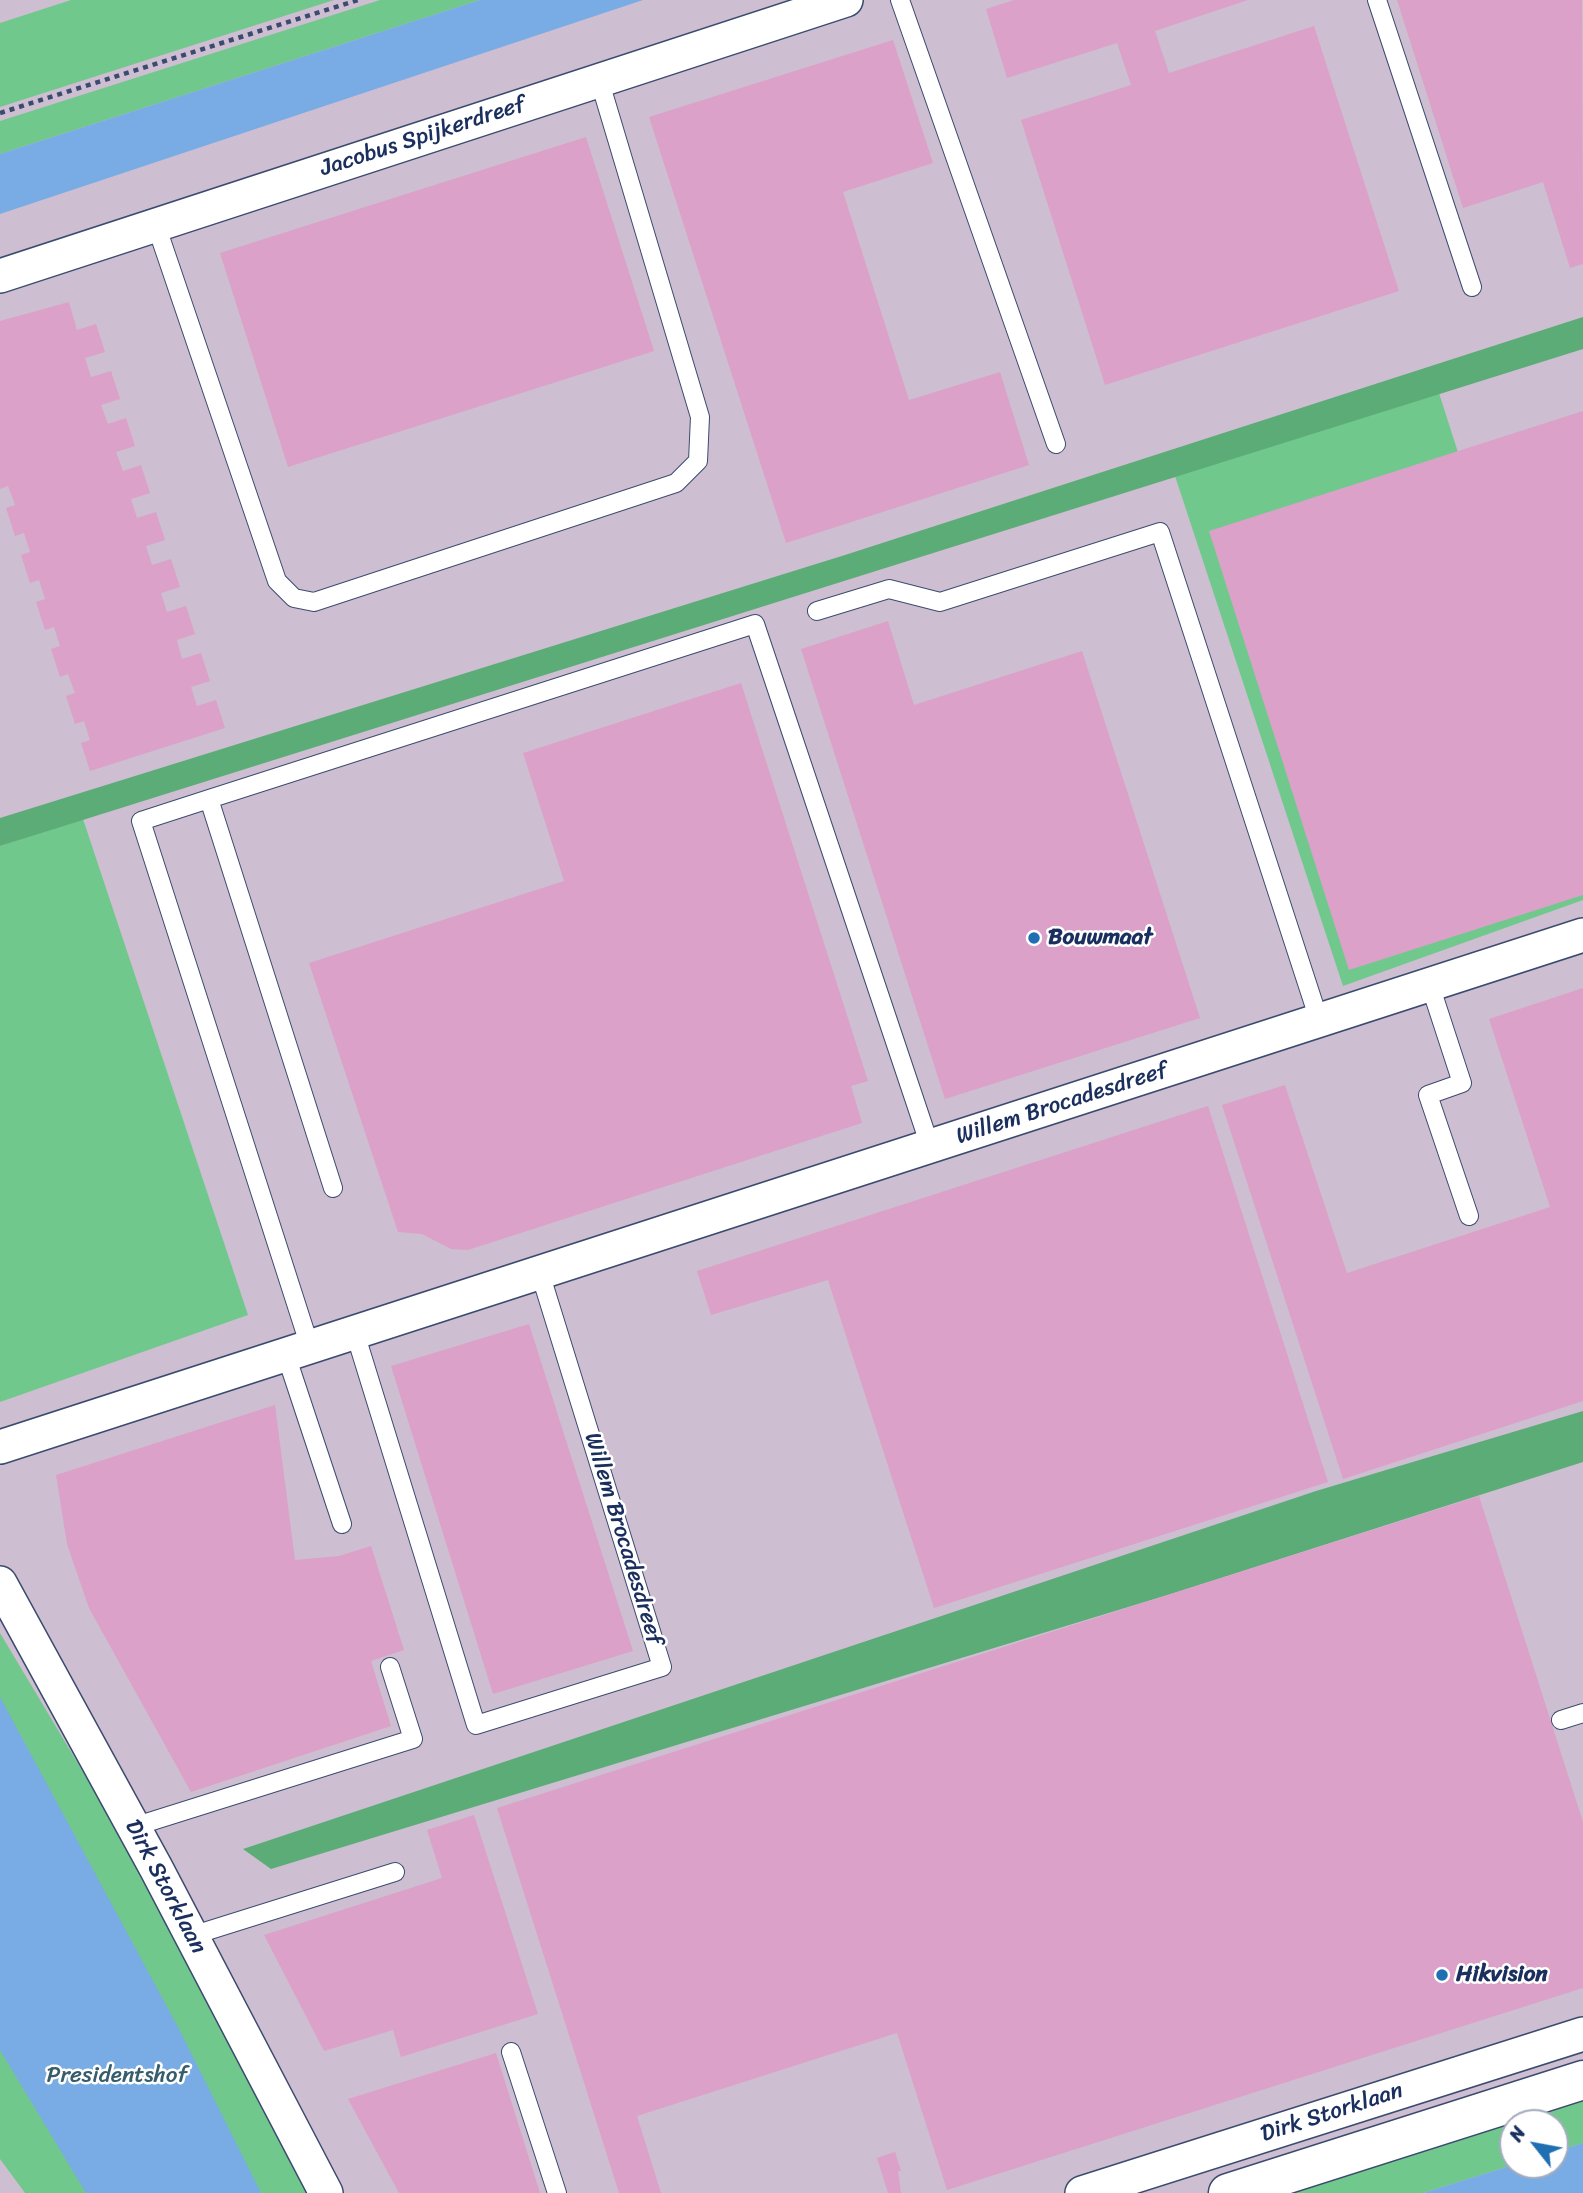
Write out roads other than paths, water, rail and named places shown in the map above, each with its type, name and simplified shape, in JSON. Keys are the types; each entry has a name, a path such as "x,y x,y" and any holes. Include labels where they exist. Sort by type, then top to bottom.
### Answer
{"street":[{"name":"Jacobus Spijkerdreef","path":"0,276 599,79 811,5 846,0"},
{"name":"Willem Brocadesdreef","path":"0,1447 1583,935"},
{"name":"Dirk Storklaan","path":"0,1583 133,1827 326,2193"},
{"name":"Dirk Storklaan","path":"1082,2193 1583,2034"},
{"path":"1228,2193 1583,2080"}],"lane":[{"path":"900,0 1056,444"},
{"path":"1377,0 1472,287"},
{"path":"156,225 277,582 294,598 314,602 676,483 698,461 700,417 599,79"},
{"path":"817,611 889,589 940,602 1160,532 1319,1020"},
{"path":"342,1524 298,1351 141,821 755,624 930,1146"},
{"path":"209,799 333,1188"},
{"path":"1430,985 1462,1083 1428,1095 1469,1216"},
{"name":"Willem Brocadesdreef","path":"355,1333 476,1725 663,1667 540,1273"},
{"path":"133,1827 413,1739 390,1667"},
{"path":"1561,1720 1583,1713"},
{"path":"191,1936 395,1872"},
{"path":"511,2052 557,2193"}],"water":[{"path":"480,0 643,0 0,214 0,154"},
{"name":"Presidentshof","path":"0,1697 180,2031 261,2193 86,2193 0,2050"},
{"path":"1583,2143 1583,2193 1423,2193 1499,2169 1499,2179 1569,2179 1569,2148"}],"place":[{"name":"Bouwmaat","path":"1034,938"},
{"name":"Hikvision","path":"1442,1975"}]}
